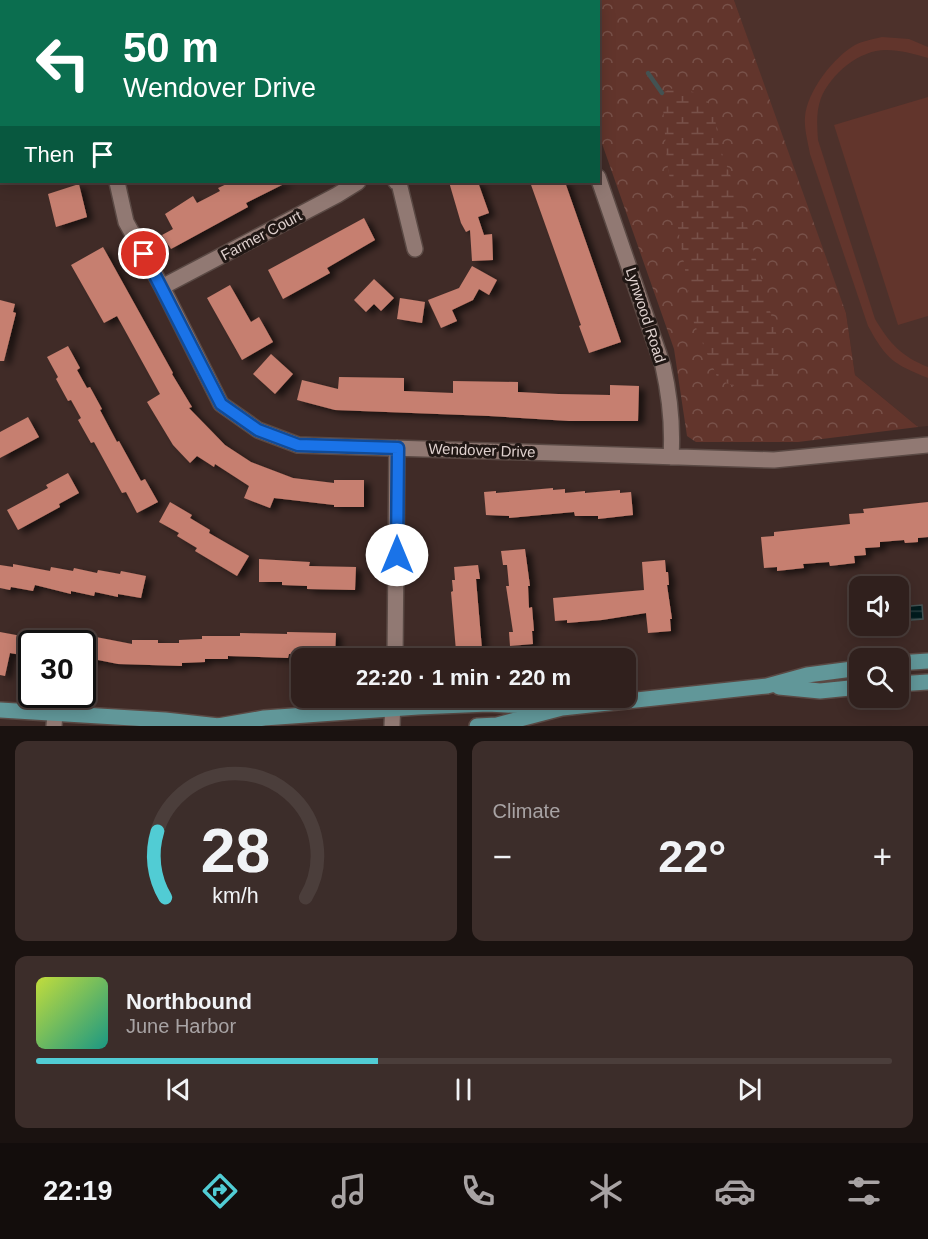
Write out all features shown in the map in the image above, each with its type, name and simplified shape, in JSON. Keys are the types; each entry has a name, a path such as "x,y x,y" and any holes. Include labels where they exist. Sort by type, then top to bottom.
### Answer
{"main road":[{"path":"909,662 928,661"},
{"path":"636,700 767,686 807,675 849,669"},
{"path":"909,683 928,682"},
{"path":"767,686 820,691 849,688"},
{"path":"0,710 54,720 218,726 350,708"},
{"path":"477,726 498,724 562,708"}],"street":[{"name":"Wendover Drive","path":"117,183 126,222 162,286 221,404 258,430 298,445 774,460 928,445"},
{"name":"Farmer Court","path":"162,286 356,183"},
{"path":"399,183 415,249"},
{"name":"Lynwood Road","path":"600,183 663,366 672,424 671,458"},
{"path":"395,648 398,448"},
{"path":"392,726 393,708"}],"shaded area":[{"path":"734,0 928,0 928,426 918,427 855,375 846,313 815,232"}],"green space":[{"path":"600,0 734,0 846,313 855,375 918,427 798,442 696,442 687,436 674,349 600,138"},
{"path":"882,37 909,39 928,47 928,58 902,51 886,50 866,54 847,65 832,80 819,103 818,140 875,319 897,348 928,367 928,378 906,369 892,359 880,346 868,326 810,154 806,131 805,117 811,96 830,66 855,45"},
{"path":"680,85 707,100 715,119 719,145 741,204 779,344 778,388 749,393 718,379 694,323 667,162 662,93"},
{"path":"928,97 928,316 898,325 834,125"}],"water":[{"path":"922,605 923,619 909,620 909,606"}],"building":[{"path":"229,183 286,183 246,203 248,207 171,249 162,235 173,229 165,214 193,196 197,203 220,191 218,188"},
{"path":"449,183 478,183 489,213 478,217 484,235 492,234 493,260 472,261 470,230 466,232 461,223"},
{"path":"530,183 565,183 621,342 589,353 579,326 581,325"},
{"path":"79,184 87,217 56,227 48,194"},
{"path":"364,218 375,240 327,268 330,273 283,299 268,270"},
{"path":"103,247 192,407 189,408 225,445 251,462 293,478 334,483 334,480 364,480 364,507 334,507 334,505 274,498 270,508 244,498 249,486 215,464 214,467 197,456 190,463 173,445 147,402 160,394 117,316 104,323 71,265"},
{"path":"472,266 497,280 489,295 479,289 473,300 452,310 457,321 441,328 428,300 459,288"},
{"path":"374,279 394,298 381,311 374,304 366,312 354,300"},
{"path":"230,285 251,322 259,317 273,342 242,360 207,298"},
{"path":"400,298 425,302 422,323 397,319"},
{"path":"0,300 15,304 13,312 16,313 4,361 0,361"},
{"path":"68,346 80,368 77,370 87,388 90,387 117,442 119,441 141,481 145,479 158,502 137,513 126,492 122,493 94,442 91,443 78,420 81,418 56,379 58,377 47,357"},
{"path":"271,354 293,374 275,394 253,374"},
{"path":"339,377 404,378 404,391 453,393 453,381 518,382 518,392 558,394 610,395 610,385 639,386 638,421 569,421 335,410 297,400 302,380 338,389"},
{"path":"28,417 39,437 0,458 0,432"},
{"path":"68,473 79,493 59,504 60,507 18,530 7,510 48,488 46,485"},
{"path":"553,488 553,490 565,489 565,493 620,490 620,493 631,492 633,515 598,519 598,516 575,516 574,512 509,518 509,516 486,515 484,492"},
{"path":"170,502 192,515 190,518 210,530 209,533 249,556 237,576 195,551 197,548 177,536 179,533 159,522"},
{"path":"928,502 928,537 918,538 918,542 905,543 904,540 880,542 880,547 865,548 866,555 854,556 855,563 830,566 829,562 803,564 804,568 777,571 777,567 764,568 761,537 774,536 774,532 850,524 849,514 864,513 863,509"},
{"path":"525,549 530,586 528,586 529,608 532,607 533,644 510,646 509,632 513,632 506,586 509,586 507,565 503,565 501,551"},
{"path":"259,559 310,562 309,566 356,567 355,590 307,589 307,586 282,585 282,582 259,582"},
{"path":"665,560 672,619 670,619 671,631 648,633 646,613 602,620 567,623 567,620 555,621 553,598 644,590 642,562"},
{"path":"13,564 50,571 51,567 73,571 74,568 97,573 98,570 120,574 121,571 146,576 141,598 118,594 118,597 95,592 94,596 71,591 71,594 35,585 33,591 11,587 10,590 0,588 0,565 13,567"},
{"path":"478,565 480,579 476,579 482,648 456,648 451,592 453,591 452,580 455,580 454,567"},
{"path":"0,632 18,635 18,654 10,653 5,676 0,675"},
{"path":"287,632 336,633 335,648 291,648 288,658 228,656 228,659 205,659 205,662 182,663 182,666 118,664 96,660 96,637 132,644 132,640 179,643 179,640 202,639 202,636 240,636 240,633 287,634"}],"waterway":[{"path":"648,73 662,93"}],"route":[{"path":"144,254 221,404 258,430 298,445 398,448 397,555"}]}
